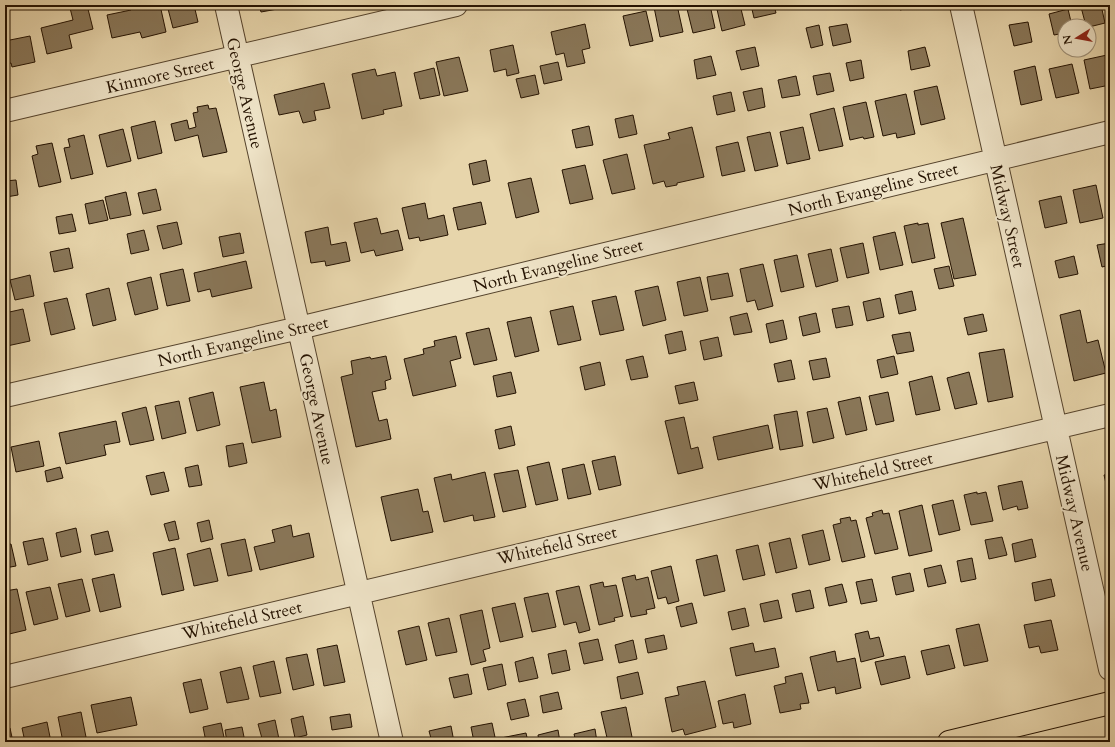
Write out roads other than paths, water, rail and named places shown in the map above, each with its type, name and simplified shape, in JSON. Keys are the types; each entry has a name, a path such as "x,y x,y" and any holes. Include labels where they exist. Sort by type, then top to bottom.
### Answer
{"main road":[{"path":"949,742 1110,703"}],"street":[{"name":"George Avenue","path":"226,5 392,742"},
{"name":"Kinmore Street","path":"5,112 456,5"},
{"name":"Midway Street","path":"961,5 1055,428"},
{"name":"North Evangeline Street","path":"5,396 299,328 1110,132"},
{"name":"Whitefield Street","path":"5,677 1110,415"},
{"name":"Midway Avenue","path":"1055,428 1110,669"}]}
